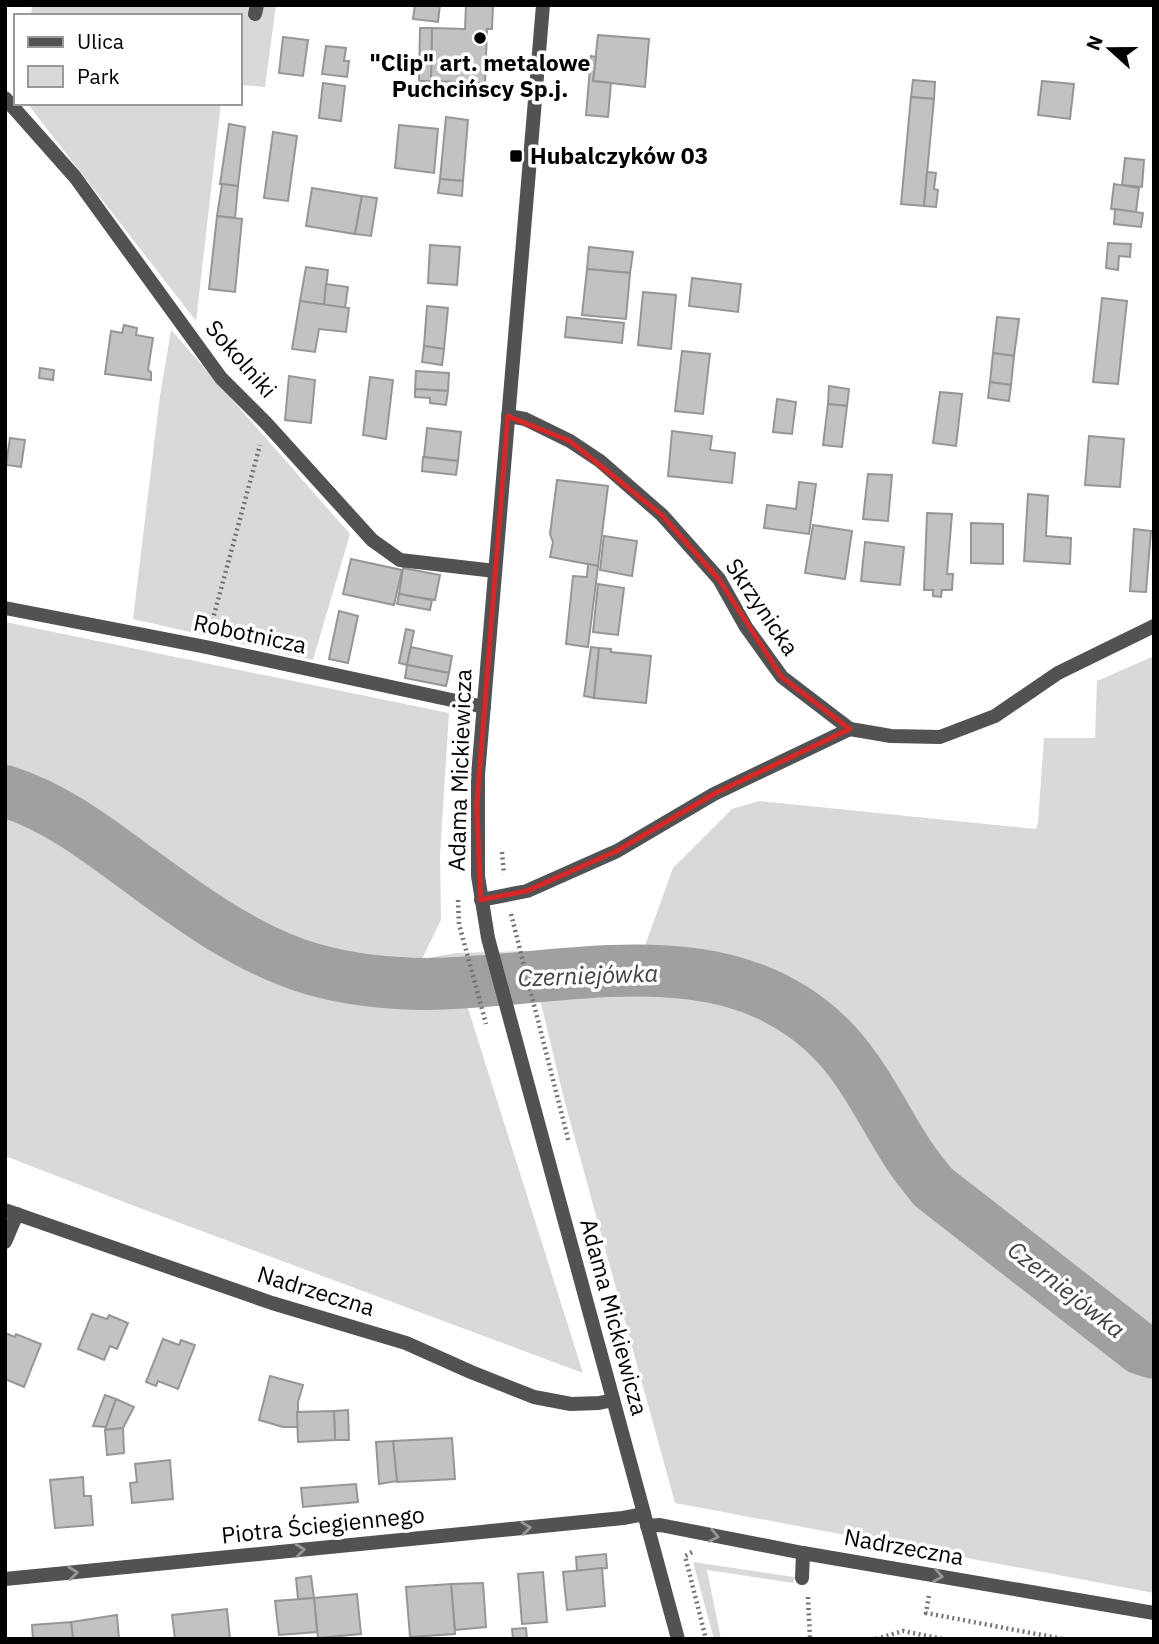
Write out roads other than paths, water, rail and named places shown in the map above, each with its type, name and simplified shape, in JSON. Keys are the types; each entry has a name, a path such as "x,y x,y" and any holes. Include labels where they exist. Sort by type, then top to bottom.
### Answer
{"street":[{"name":"Adama Mickiewicza","path":"543,5 484,707 476,833 481,900 488,938 678,1639"},
{"name":"Sokolniki","path":"5,98 75,177 221,378 372,540 400,560 495,571"},
{"name":"Skrzynicka","path":"508,416 526,419 570,441 600,461 662,515 719,579 746,627 782,677 850,729 891,736 940,737 995,716 1058,673 1154,626"},
{"name":"Robotnicza","path":"5,608 206,647 484,707"},
{"path":"481,900 527,891 617,851 714,794 850,729"},
{"path":"5,1242 11,1212"},
{"name":"Nadrzeczna","path":"11,1212 272,1303 407,1343 534,1397 571,1404 613,1401"},
{"name":"Piotra Ściegiennego","path":"5,1579 623,1518 646,1520"},
{"name":"Nadrzeczna","path":"646,1520 803,1553 1154,1613"},
{"path":"802,1575 803,1553"}],"waterway":[{"name":"Czerniejówka","path":"5,791 42,806 75,825 243,940 288,961 326,973 355,979 430,984 644,970 696,974 747,986 793,1009 836,1044 866,1085 910,1157 933,1187 1141,1349 1154,1353"}],"place":[{"name":"\"Clip\" art. metalowe Puchcińscy Sp.j.","path":"480,38"},
{"name":"Hubalczyków 03","path":"516,156"}]}
